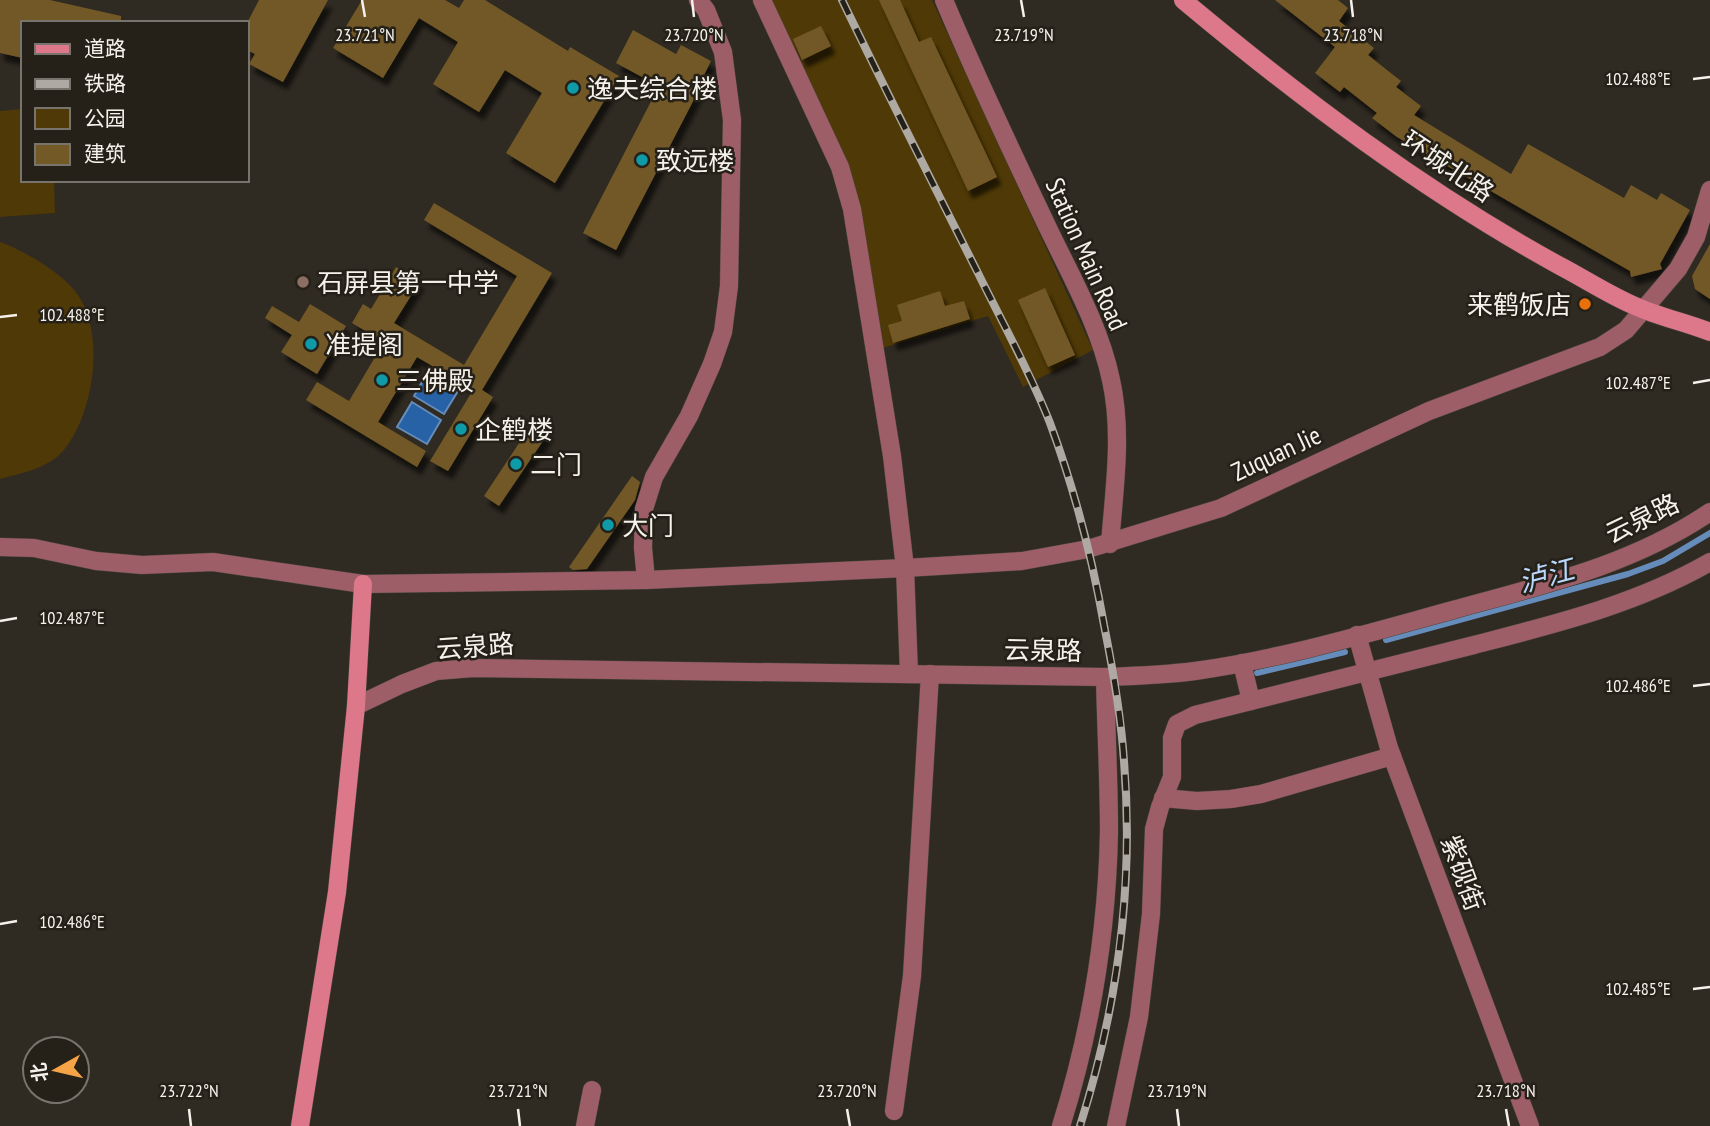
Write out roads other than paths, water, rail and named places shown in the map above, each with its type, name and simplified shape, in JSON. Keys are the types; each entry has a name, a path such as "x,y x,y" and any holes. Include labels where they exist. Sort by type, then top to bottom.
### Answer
{"street":[{"path":"646,580 644,509 654,477 689,416 712,364 723,332 729,286 732,120 723,52 706,10 698,0"},
{"path":"762,0 840,167 852,209 892,456 905,568 909,674"},
{"name":"Station Main Road","path":"944,0 1081,296 1107,362 1114,395 1116,425 1111,544"},
{"name":"环城北路","path":"1182,0 1295,89 1387,157 1468,212 1533,251 1644,310 1710,332"},
{"name":"Zuquan Jie","path":"0,547 34,548 96,561 142,565 213,562 363,584 646,580 905,568 1022,561 1111,544 1221,508 1430,411 1600,346 1626,330 1672,276 1696,237 1710,190"},
{"name":"云泉路","path":"356,706 436,671 473,668 1105,677 1168,674 1242,663 1357,635 1599,568 1664,541 1710,512"},
{"path":"1116,1126 1139,1017 1148,950 1154,829 1172,777 1172,738 1177,724 1195,715 1550,625 1663,586 1710,562"},
{"path":"300,1126 337,892 356,706 363,584"},
{"name":"紫砚街","path":"1357,635 1392,756 1530,1126"},
{"path":"1242,663 1251,701"},
{"path":"894,1111 912,976 930,674"},
{"path":"1061,1126 1077,1075 1091,1004 1105,898 1109,831 1105,677"},
{"path":"1163,798 1197,802 1261,794 1392,756"},
{"path":"585,1126 592,1090"}],"water":[{"path":"428,372 458,391 444,414 414,396"},
{"path":"412,402 441,420 427,444 397,427"}],"waterway":[{"name":"泸江","path":"1386,640 1628,574 1663,561 1710,533"},
{"name":"泸江","path":"1257,673 1345,652"}],"railway":[{"path":"842,0 1042,404 1067,472 1094,574 1121,727 1127,853 1120,946 1113,992 1093,1082 1080,1126"}],"place":[{"name":"逸夫综合楼","path":"573,88"},
{"name":"致远楼","path":"642,160"},
{"name":"石屏县第一中学","path":"303,282"},
{"name":"来鹤饭店","path":"1585,304"},
{"name":"准提阁","path":"311,344"},
{"name":"三佛殿","path":"382,380"},
{"name":"企鹤楼","path":"461,429"},
{"name":"二门","path":"516,464"},
{"name":"大门","path":"608,525"}]}
